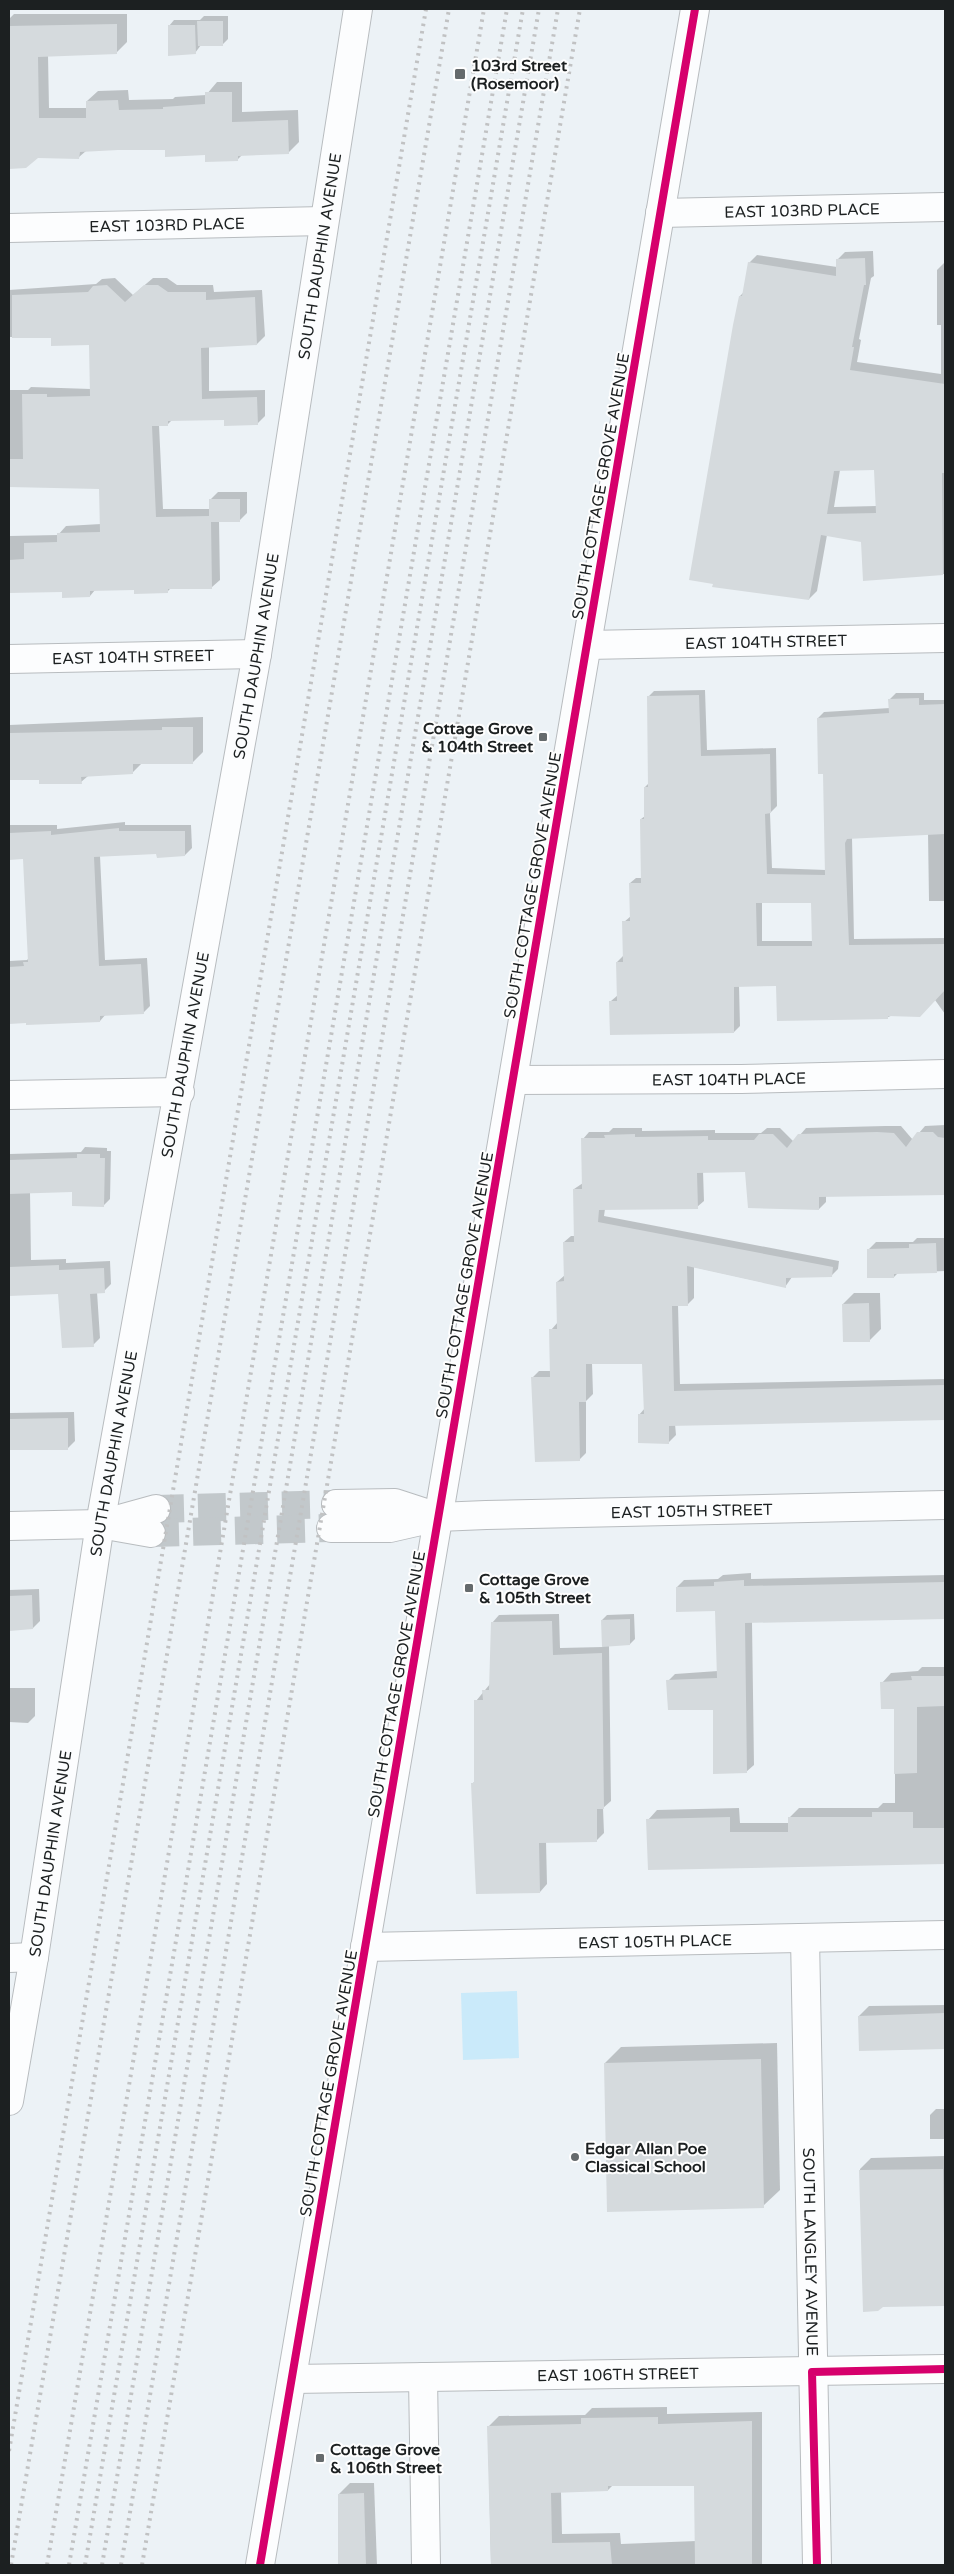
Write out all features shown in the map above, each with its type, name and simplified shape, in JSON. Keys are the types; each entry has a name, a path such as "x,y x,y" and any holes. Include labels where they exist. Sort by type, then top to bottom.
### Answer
{"street":[{"name":"SOUTH DAUPHIN AVENUE","path":"9,2101 21,1957 180,1092 257,654 358,9"},
{"name":"SOUTH COTTAGE GROVE AVENUE","path":"260,2565 695,9"},
{"name":"EAST 103RD PLACE","path":"660,213 945,207"},
{"name":"EAST 103RD PLACE","path":"9,228 324,221"},
{"name":"EAST 104TH STREET","path":"587,644 945,638"},
{"name":"EAST 104TH STREET","path":"9,659 257,654"},
{"name":"EAST 104TH PLACE","path":"513,1080 740,1079 945,1074"},
{"path":"9,1095 180,1092"},
{"name":"EAST 105TH STREET","path":"334,1516 390,1528 438,1517 945,1505"},
{"path":"9,1526 154,1521"},
{"name":"EAST 105TH PLACE","path":"365,1947 945,1935"},
{"name":"SOUTH LANGLEY AVENUE","path":"805,1938 817,2565"},
{"name":"EAST 106TH STREET","path":"292,2379 945,2369"},
{"path":"422,2377 426,2565"}],"shaded area":[{"path":"517,1991 519,2058 463,2060 461,1993"}],"building":[{"path":"197,21 223,21 223,46 198,46"},
{"path":"117,24 117,54 38,57 39,118 86,118 86,101 118,100 119,110 163,109 163,107 205,104 205,92 232,92 232,122 288,120 289,154 238,156 238,161 205,162 205,155 165,157 165,150 80,152 79,159 38,158 26,168 9,169 9,26"},
{"path":"168,25 195,25 196,54 168,56"},
{"path":"865,258 866,285 864,285 852,347 854,347 850,370 945,384 945,473 942,473 943,575 863,581 861,542 821,535 809,600 712,587 713,584 689,580 733,325 739,296 742,296 748,262 836,276 836,259","holes":["874,470 876,513 827,514 834,471"]},
{"path":"107,285 125,302 144,285 158,285 168,292 206,292 206,300 255,297 257,345 201,348 202,399 257,397 258,425 224,426 224,420 168,421 168,426 152,426 156,517 209,516 209,499 240,499 240,522 211,522 212,589 168,589 168,593 134,594 134,590 90,591 90,597 62,598 62,592 9,593 9,560 24,559 24,543 57,542 57,533 100,532 99,489 9,487 9,459 23,459 22,394 47,394 47,397 90,396 89,345 51,346 51,338 12,338 12,295 88,292 93,286"},
{"path":"699,695 701,756 770,754 771,813 765,814 767,874 825,875 823,774 818,774 817,718 889,713 888,699 919,698 919,705 945,704 945,834 847,839 845,843 849,945 945,944 945,990 920,1017 888,1016 888,1019 777,1021 776,986 734,987 734,1033 610,1035 609,1001 617,1001 616,962 623,962 622,921 630,921 629,883 641,883 640,819 644,819 644,787 648,787 647,696","holes":["756,903 811,903 812,946 757,946"]},
{"path":"162,727 193,727 193,764 133,764 133,774 81,777 82,784 39,784 39,780 9,780 9,733 162,730"},
{"path":"119,828 119,831 185,831 185,856 157,858 156,854 94,857 99,966 141,964 144,1014 100,1016 100,1022 9,1024 9,967 24,966 23,962 28,962 23,859 9,860 9,833 51,831 51,835"},
{"path":"917,1132 933,1132 938,1137 945,1138 945,1195 819,1197 819,1210 748,1208 745,1172 697,1173 698,1209 599,1210 598,1222 833,1267 832,1277 786,1278 786,1288 687,1266 688,1306 672,1306 674,1391 945,1385 945,1420 669,1426 669,1444 638,1443 638,1414 644,1414 642,1364 586,1364 586,1402 579,1402 580,1461 535,1462 531,1377 550,1377 549,1329 557,1329 556,1282 564,1281 563,1242 574,1242 573,1189 582,1189 581,1138 605,1138 604,1135 635,1134 635,1137 708,1136 708,1140 754,1140 759,1134 773,1134 787,1148 798,1134 894,1133 906,1147"},
{"path":"77,1154 100,1154 100,1158 105,1158 104,1207 72,1206 72,1192 9,1194 9,1160 77,1158"},
{"path":"936,1243 937,1273 894,1274 894,1278 867,1278 867,1249 909,1248 909,1244"},
{"path":"59,1265 59,1270 104,1268 105,1293 90,1294 94,1347 62,1348 58,1294 9,1296 9,1267"},
{"path":"869,1303 870,1342 843,1342 842,1304"},
{"path":"68,1418 68,1450 9,1450 9,1419"},
{"path":"744,1580 744,1586 945,1582 945,1619 745,1623 747,1773 713,1774 713,1710 668,1710 666,1680 717,1678 715,1611 676,1612 676,1587 714,1586 714,1582"},
{"path":"32,1595 33,1629 9,1631 9,1596"},
{"path":"630,1619 630,1645 602,1647 601,1620"},
{"path":"552,1621 553,1655 602,1653 604,1809 597,1809 597,1842 539,1843 540,1893 476,1894 471,1783 474,1783 474,1700 483,1700 482,1690 489,1690 491,1622"},
{"path":"911,1676 945,1676 945,1706 917,1707 917,1773 894,1774 894,1709 881,1709 880,1682 912,1680"},
{"path":"872,1812 913,1812 913,1828 945,1828 945,1864 648,1870 646,1819 730,1817 730,1832 788,1832 788,1817 872,1817"},
{"path":"945,2013 945,2049 859,2051 858,2016"},
{"path":"761,2059 764,2208 607,2212 604,2063"},
{"path":"943,2169 945,2306 883,2307 878,2311 863,2312 859,2170"},
{"path":"658,2417 658,2424 752,2421 752,2565 695,2565 694,2486 608,2486 608,2491 551,2493 552,2543 610,2542 612,2565 491,2565 487,2426 581,2424 581,2418"},
{"path":"364,2493 366,2565 338,2565 338,2494"}],"tunnel":[{"path":"156,1509 336,1504"},
{"path":"151,1533 331,1528"}],"railway":[{"path":"9,2451 426,9"},
{"path":"11,2565 449,9"},
{"path":"47,2565 484,9"},
{"path":"69,2565 507,9"},
{"path":"85,2565 523,9"},
{"path":"102,2565 539,9"},
{"path":"121,2565 558,9"},
{"path":"142,2565 580,9"}],"cycle path":[{"path":"260,2565 695,9"},
{"path":"817,2565 812,2372 945,2369"}],"place":[{"name":"103rd Street (Rosemoor)","path":"460,74"},
{"name":"Cottage Grove & 104th Street","path":"543,737"},
{"name":"Cottage Grove & 105th Street","path":"469,1588"},
{"name":"Edgar Allan Poe Classical School","path":"575,2157"},
{"name":"Cottage Grove & 106th Street","path":"320,2458"}]}
